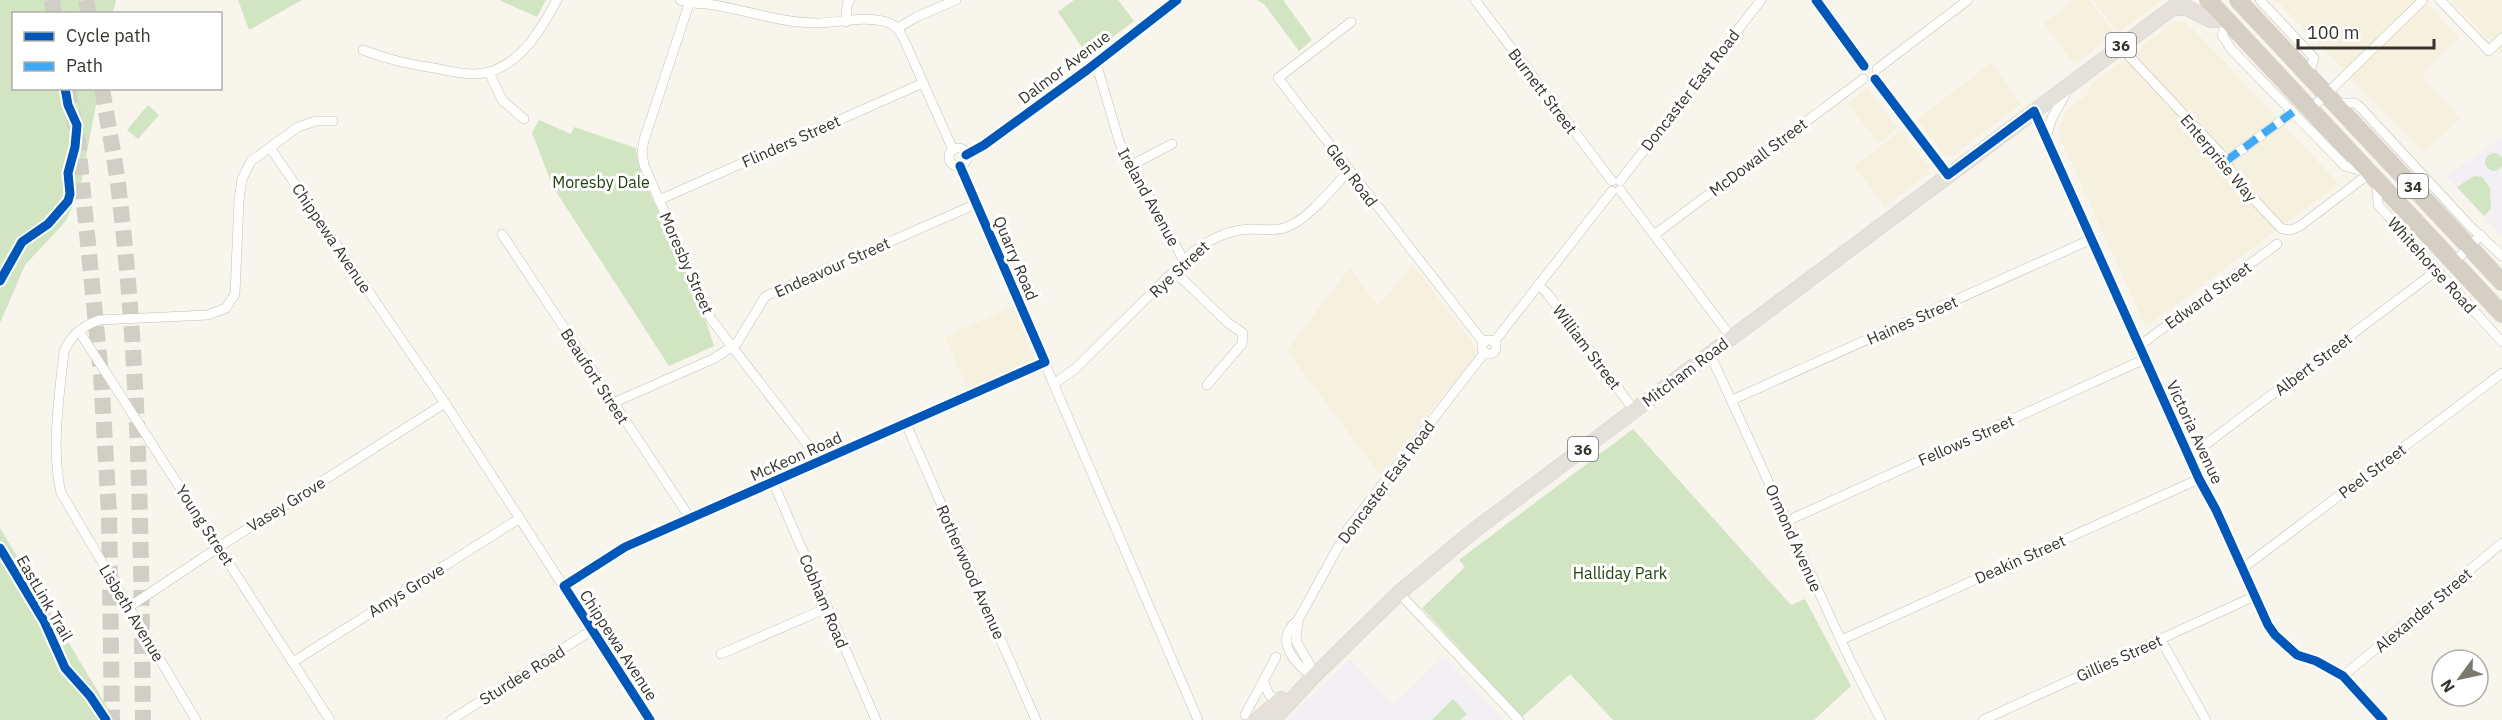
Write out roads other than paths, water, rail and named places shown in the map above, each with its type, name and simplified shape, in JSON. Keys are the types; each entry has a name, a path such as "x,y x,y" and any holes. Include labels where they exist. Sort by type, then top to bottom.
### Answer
{"highway":[{"name":"Whitehorse Road","path":"2208,0 2266,62 2302,111 2374,177 2502,314"},
{"name":"34","path":"2238,0 2331,98 2476,241 2502,282"}],"main road":[{"path":"2178,4 2211,20 2227,20"},
{"name":"Mitcham Road","path":"1273,720 1313,677 1399,593 1472,532 2178,4"},
{"name":"Mitcham Road","path":"1251,717 1313,677"}],"street":[{"path":"363,50 393,62 459,73 489,72 510,61 529,45 557,0"},
{"path":"846,21 847,4 850,0"},
{"path":"684,2 734,5 796,22 870,19 885,21 898,28 916,17 956,0"},
{"name":"Dalmor Avenue","path":"966,155 984,145 1096,63 1177,0"},
{"name":"Burnett Street","path":"1475,0 1521,64 1731,337"},
{"name":"Doncaster East Road","path":"1313,677 1296,664 1286,638 1348,529 1487,346 1538,285 1761,0"},
{"path":"1816,0 1864,66"},
{"path":"1877,69 1968,0"},
{"path":"2260,0 2314,58 2309,75"},
{"path":"2226,161 2302,111 2331,98 2423,0"},
{"path":"2440,0 2489,51 2502,38"},
{"name":"Moresby Street","path":"684,2 644,140 642,152 644,165 711,318 820,461"},
{"name":"Whitehorse Road","path":"2227,20 2222,30 2223,39 2271,88 2302,111"},
{"name":"Glen Road","path":"1351,22 1278,78 1487,346"},
{"name":"Quarry Road","path":"898,28 953,150 950,161 960,166 1198,720"},
{"name":"Enterprise Way","path":"2124,43 2127,53 2226,161 2241,186 2282,229 2291,230 2300,226 2374,177"},
{"path":"2266,62 2271,88"},
{"name":"Ireland Avenue","path":"1096,63 1120,144 1184,261"},
{"path":"1870,64 1877,69 1878,74 1875,80 1868,82 1863,79 1861,74 1864,66 1870,64"},
{"path":"489,72 502,100 524,119"},
{"name":"McDowall Street","path":"1654,235 1863,79"},
{"path":"1875,80 1948,175"},
{"name":"Flinders Street","path":"659,200 923,83"},
{"name":"Mitcham Road","path":"2046,138 2052,118 2071,84"},
{"name":"Victoria Avenue","path":"2034,111 2199,479 2275,635 2296,655 2316,661 2343,676 2383,720"},
{"path":"79,331 99,320 208,315 226,308 235,294 242,179 251,161 298,127 316,121 333,121"},
{"path":"1130,166 1172,144"},
{"name":"Chippewa Avenue","path":"271,148 445,403 650,720"},
{"path":"953,150 961,149 966,155 965,163 960,166"},
{"name":"Rye Street","path":"1054,384 1076,368 1184,261 1209,240 1227,232 1249,229 1269,231 1294,224 1349,171"},
{"name":"Whitehorse Road","path":"2374,177 2378,205 2502,342"},
{"name":"Endeavour Street","path":"613,404 715,358 742,336 768,295 976,204"},
{"name":"Beaufort Street","path":"502,234 690,518"},
{"name":"Haines Street","path":"1732,400 2092,238"},
{"path":"2476,241 2502,256"},
{"name":"Whitehorse Road","path":"2454,262 2476,241"},
{"name":"Edward Street","path":"2139,346 2277,244"},
{"name":"Albert Street","path":"2189,457 2436,271"},
{"path":"1175,272 1228,323 1243,333 1242,344 1207,385"},
{"name":"William Street","path":"1538,285 1634,410"},
{"name":"Lisbeth Avenue","path":"79,331 67,344 64,352 58,413 57,477 61,494 196,720"},
{"name":"Young Street","path":"79,331 330,720"},
{"name":"Ormond Avenue","path":"1710,354 1841,640 1881,720"},
{"name":"Fellows Street","path":"1787,521 2145,359"},
{"name":"McKeon Road","path":"564,586 625,547 1045,362"},
{"name":"Peel Street","path":"2242,568 2502,374"},
{"name":"Vasey Grove","path":"129,608 219,547 445,403"},
{"name":"Rotherwood Avenue","path":"906,424 1036,720"},
{"name":"Deakin Street","path":"1841,640 2199,479"},
{"name":"Cobham Road","path":"773,482 876,720"},
{"name":"Amys Grove","path":"293,663 520,518"},
{"name":"Alexander Street","path":"2343,676 2502,543"},
{"path":"1399,593 1519,720"},
{"name":"Gillies Street","path":"1983,720 2255,596"},
{"path":"721,654 827,608"},
{"name":"Sturdee Road","path":"451,720 592,630"},
{"path":"2161,640 2205,720"},
{"path":"1251,717 1276,657"},
{"path":"1264,682 1269,695 1280,700"}],"tunnel":[{"path":"52,0 54,12"},
{"path":"86,0 89,12"},
{"path":"68,90 78,142 101,375 109,513 112,720"},
{"path":"102,90 118,187 132,330 138,460 143,720"}],"park label":[{"name":"Moresby Dale","path":"601,182"},
{"name":"Halliday Park","path":"1620,573"}]}
